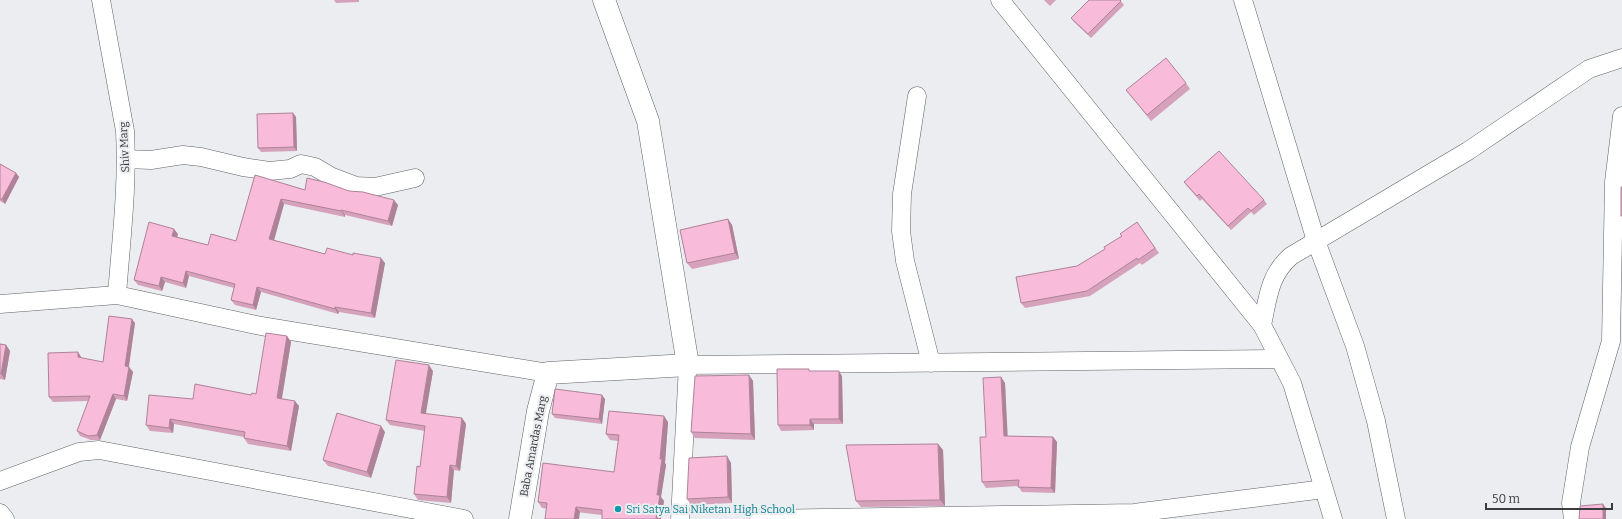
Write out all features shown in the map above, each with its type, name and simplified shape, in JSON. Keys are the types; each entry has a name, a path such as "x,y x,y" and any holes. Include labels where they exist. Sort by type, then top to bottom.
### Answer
{"street":[{"name":"Shiv Marg","path":"101,0 125,131 126,159 117,295"},
{"path":"604,0 648,121 688,365 686,518"},
{"path":"1000,0 1262,325 1292,384 1333,519"},
{"path":"1243,0 1316,241 1355,346 1376,421 1396,519"},
{"path":"1262,325 1270,286 1282,264 1291,256 1468,151 1589,69 1622,58"},
{"path":"917,96 902,194 901,231 905,261 931,363"},
{"path":"1573,519 1571,503 1580,446 1611,341 1614,182 1622,116"},
{"path":"126,159 151,160 183,155 195,156 243,167 269,171 290,168 301,164 315,167 332,177 356,186 375,187 415,178"},
{"path":"0,304 117,295 261,326 548,373 688,365 1279,359"},
{"name":"Baba Amardas Marg","path":"520,519 538,411 548,373"},
{"path":"0,481 79,452 99,450 464,519"},
{"path":"759,519 1134,513 1324,490"},
{"path":"0,513 5,519"}],"building":[{"path":"1089,0 1121,1 1088,34 1071,18"},
{"path":"1166,58 1186,83 1147,115 1126,90"},
{"path":"293,113 294,147 258,148 257,114"},
{"path":"1219,151 1264,200 1251,211 1248,208 1228,226 1199,194 1197,196 1184,182"},
{"path":"0,164 16,173 2,199 0,199"},
{"path":"255,175 305,190 307,178 324,182 349,191 363,192 394,200 388,221 341,210 281,199 269,239 325,254 327,248 353,255 353,253 381,258 371,313 335,307 335,309 257,287 253,305 231,300 235,284 186,271 183,283 161,277 159,286 134,280 149,222 174,229 172,236 208,245 211,234 236,241"},
{"path":"1622,187 1622,216 1621,216"},
{"path":"728,219 735,253 687,263 680,230"},
{"path":"1137,222 1155,248 1138,260 1137,258 1087,291 1021,303 1016,277 1077,266 1105,249 1104,247 1122,236 1120,234"},
{"path":"109,316 132,319 125,366 129,367 124,396 113,394 97,435 88,436 77,431 90,396 49,397 48,353 78,352 78,357 103,362"},
{"path":"266,333 287,336 277,398 295,401 287,446 244,438 245,432 170,419 169,428 146,425 149,395 193,399 195,384 251,395 252,393 256,394"},
{"path":"0,344 6,345 1,374 0,373"},
{"path":"396,360 429,365 421,413 462,418 456,466 450,465 447,497 414,494 417,466 420,467 425,426 386,420"},
{"path":"777,369 839,371 839,419 810,419 810,425 778,425"},
{"path":"749,375 751,434 691,432 695,376"},
{"path":"1001,377 1004,436 1053,437 1051,488 1018,487 1019,480 982,482 980,437 986,437 983,378"},
{"path":"555,389 602,395 599,419 552,414"},
{"path":"609,411 664,416 660,459 662,459 657,495 660,495 656,519 602,519 602,510 576,507 574,519 545,519 547,503 538,502 543,463 614,472 619,435 606,434"},
{"path":"337,413 381,426 367,472 323,460"},
{"path":"938,444 940,500 856,501 846,445"},
{"path":"727,456 728,497 687,499 689,458"},
{"path":"1603,504 1603,519 1579,519 1580,506"}],"place":[{"name":"Sri Satya Sai Niketan High School","path":"618,509"}]}
